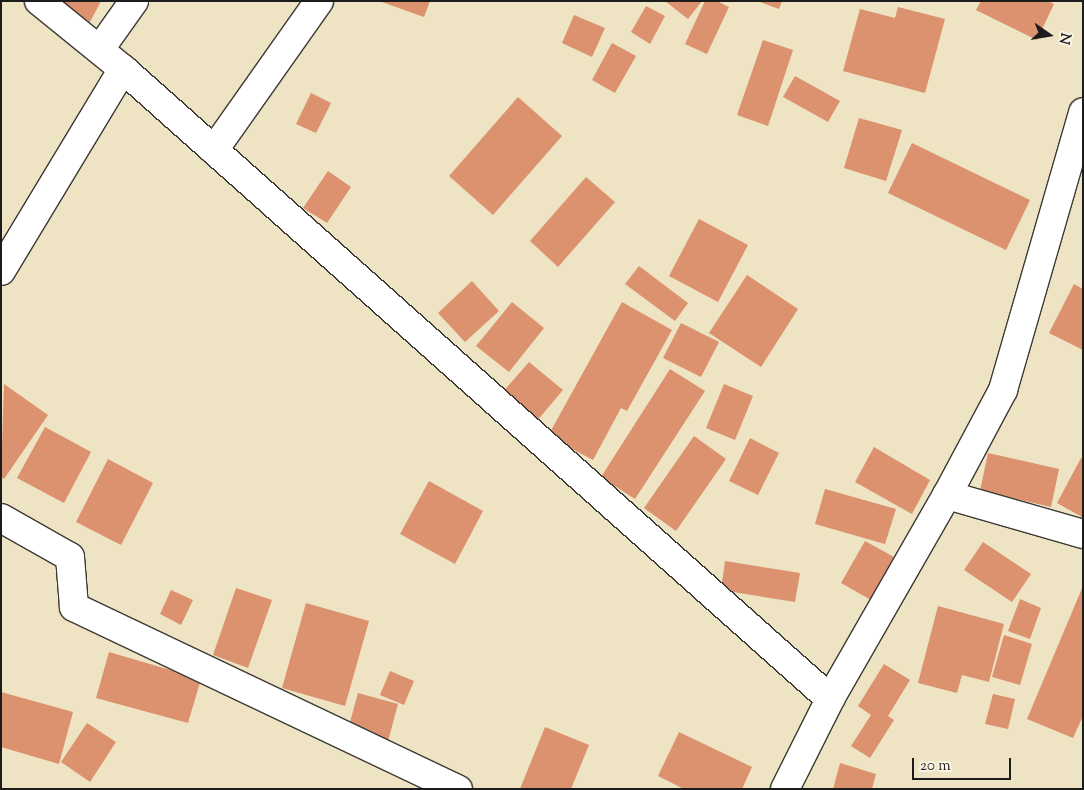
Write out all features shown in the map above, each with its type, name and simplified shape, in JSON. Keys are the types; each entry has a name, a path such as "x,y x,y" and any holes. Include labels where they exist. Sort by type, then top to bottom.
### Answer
{"street":[{"path":"39,1 122,68 830,699"},
{"path":"100,49 134,1"},
{"path":"214,150 319,1"},
{"path":"1,271 122,68"},
{"path":"785,789 830,699 947,495 1003,390 1083,112"},
{"path":"947,495 1083,534"},
{"path":"1,518 70,557 74,607 458,789"}],"building":[{"path":"55,1 101,1 90,22"},
{"path":"379,1 430,1 424,17"},
{"path":"665,1 702,1 688,19"},
{"path":"705,1 717,1 729,7 707,54 685,44"},
{"path":"757,1 782,1 779,9"},
{"path":"981,1 1048,1 1054,4 1037,40 976,10"},
{"path":"646,6 665,16 650,44 631,32"},
{"path":"898,7 945,19 925,93 843,71 860,9 895,18"},
{"path":"574,15 605,28 592,57 562,43"},
{"path":"763,40 793,50 768,126 737,115"},
{"path":"612,43 636,56 615,93 592,80"},
{"path":"795,76 840,101 828,122 783,97"},
{"path":"311,93 331,103 316,133 296,124"},
{"path":"518,97 562,136 493,215 449,176"},
{"path":"859,118 902,130 886,181 844,168"},
{"path":"912,143 1030,200 1006,250 888,193"},
{"path":"328,171 351,187 327,223 303,208"},
{"path":"586,177 615,202 558,267 530,241"},
{"path":"699,219 748,245 718,302 669,276"},
{"path":"639,266 688,303 675,321 625,284"},
{"path":"747,275 798,309 761,367 709,333"},
{"path":"472,281 499,311 465,342 438,313"},
{"path":"1074,284 1083,289 1083,350 1049,333"},
{"path":"512,302 544,328 509,372 476,346"},
{"path":"622,302 672,330 627,411 621,408 593,460 548,436"},
{"path":"681,323 719,342 701,377 663,358"},
{"path":"529,362 563,390 536,422 502,393"},
{"path":"670,369 705,391 635,499 601,477"},
{"path":"4,384 48,415 4,479 1,477"},
{"path":"724,384 753,396 735,440 706,428"},
{"path":"45,427 91,452 64,503 17,478"},
{"path":"694,436 726,459 676,531 644,508"},
{"path":"750,438 779,453 758,495 729,481"},
{"path":"874,447 930,480 912,514 855,482"},
{"path":"988,453 1059,469 1051,507 980,491"},
{"path":"1081,458 1083,459 1082,517 1057,503"},
{"path":"108,459 153,483 121,545 76,522"},
{"path":"429,481 483,511 455,564 400,534"},
{"path":"825,489 896,509 885,544 815,524"},
{"path":"865,541 894,557 871,600 841,583"},
{"path":"983,542 1031,574 1012,602 964,570"},
{"path":"725,561 800,573 795,602 721,590"},
{"path":"1083,586 1083,716 1073,738 1027,719"},
{"path":"236,588 272,600 248,668 213,655"},
{"path":"171,590 193,600 181,625 160,614"},
{"path":"1020,599 1041,608 1030,639 1008,631"},
{"path":"306,603 369,621 345,706 282,688"},
{"path":"938,606 1004,624 989,682 962,675 957,693 918,683"},
{"path":"1004,635 1032,644 1020,685 992,677"},
{"path":"109,652 201,679 188,723 96,698"},
{"path":"884,664 910,680 888,716 894,720 870,758 851,746 871,715 858,706"},
{"path":"390,671 414,681 404,705 380,695"},
{"path":"1,692 73,712 59,764 1,747"},
{"path":"358,693 398,704 387,745 347,733"},
{"path":"993,694 1015,699 1008,729 985,724"},
{"path":"87,723 116,742 90,782 61,762"},
{"path":"545,727 589,745 571,789 520,789"},
{"path":"679,732 752,767 742,789 684,789 658,776"},
{"path":"840,763 876,774 872,789 833,789"}]}
